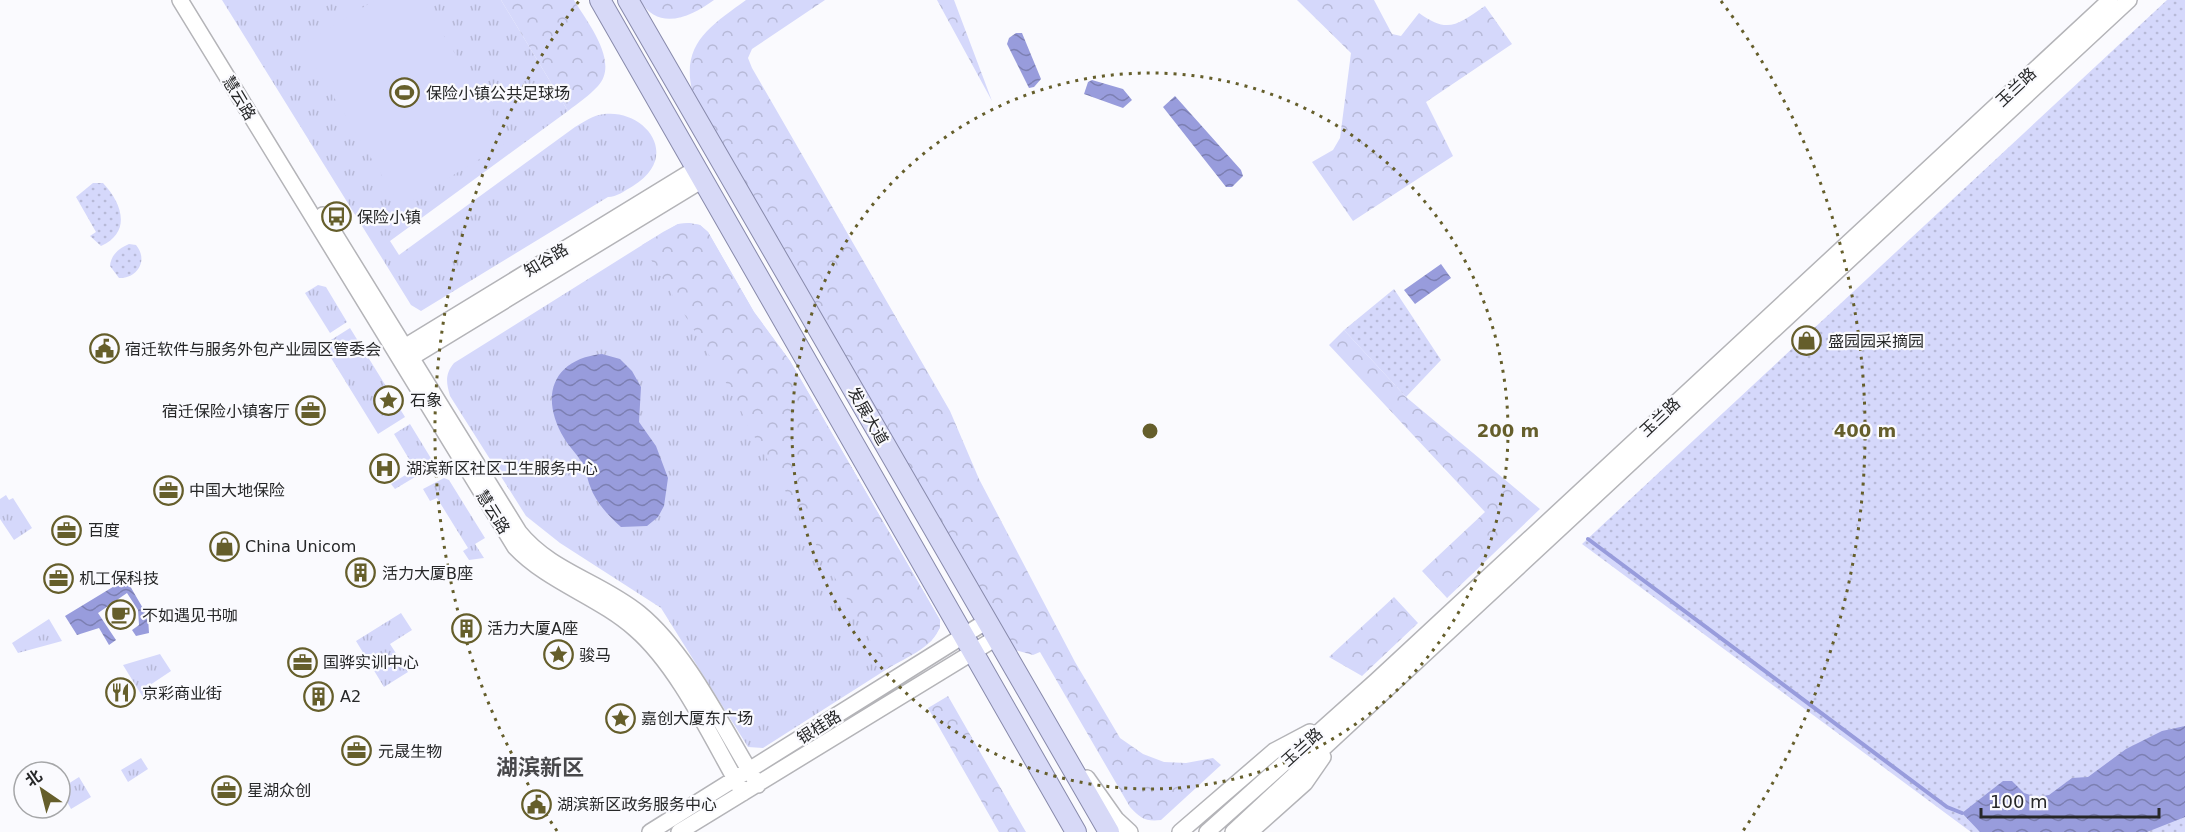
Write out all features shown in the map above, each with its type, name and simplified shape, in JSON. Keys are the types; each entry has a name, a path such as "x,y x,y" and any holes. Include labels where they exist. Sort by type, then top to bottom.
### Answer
{"main road":[{"name":"发展大道","path":"600,0 1076,832"},
{"name":"发展大道","path":"628,0 1109,832"}],"street":[{"name":"慧云路","path":"180,0 404,355 523,537 546,558 637,611 656,628 674,648 758,785"},
{"name":"慧云路","path":"191,0 404,355 514,547 536,565 621,618 651,645 669,667 743,794"},
{"name":"玉兰路","path":"1233,832 1336,727 2110,0"},
{"name":"玉兰路","path":"1207,832 1336,727 2129,0"},
{"name":"知谷路","path":"404,355 700,173"},
{"name":"银桂路","path":"679,832 758,785 992,629"},
{"name":"银桂路","path":"650,832 749,771 969,644"},
{"path":"1035,704 1116,819 1130,832"},
{"path":"1012,720 1068,832"},
{"path":"1180,832 1274,751 1336,727"},
{"path":"1250,832 1305,783 1336,727"}],"green space":[{"path":"222,0 501,0 568,111 390,241 399,255 575,127 596,116 619,114 633,119 644,127 652,137 656,149 655,161 648,174 633,186 608,197 421,311 411,305"},
{"name":"保险小镇公共足球场","path":"375,0 422,0 509,141 401,207 302,45"},
{"path":"501,0 574,0 604,54 604,76 595,90 568,111"},
{"path":"640,0 714,0 685,16 665,19 647,10"},
{"path":"746,0 825,0 752,49 748,58 950,411 979,479 1075,662 1120,738 1143,754 1164,762 1186,763 1213,758 1221,765 1161,820 1144,818 1130,807 1040,652 1033,655 1012,649 692,90 690,74 695,47 711,27"},
{"path":"937,0 954,0 992,101"},
{"path":"1297,0 1374,0 1392,34 1401,36 1419,13 1429,20 1452,25 1485,6 1512,44 1426,102 1453,156 1353,221 1312,162 1333,150 1340,138 1351,53"},
{"path":"2167,0 2185,0 2185,832 1971,832 1582,544"},
{"path":"93,183 103,183 110,191 121,217 117,233 101,246 90,236 96,232 76,197"},
{"path":"678,224 700,225 708,232 754,312 790,361 940,620 940,628 931,641 763,748 748,747 661,608 560,543 526,516 450,396 448,386 447,378 454,363 663,232"},
{"path":"678,224 700,225 708,232 754,312 790,361 940,620 939,629 929,643 887,669 746,422 736,399 642,245"},
{"path":"129,244 136,245 140,250 140,267 132,275 119,278 110,266 111,262 116,253"},
{"path":"318,285 326,287 347,322 330,333 305,293"},
{"path":"1394,289 1441,360 1406,397 1344,330"},
{"path":"350,328 405,417 378,434 323,345"},
{"path":"1344,330 1406,397 1540,509 1447,598 1422,571 1485,512 1329,345"},
{"path":"410,424 432,460 430,468 395,489 391,484 415,469 394,434"},
{"path":"444,478 449,480 485,538 475,544 484,558 469,560 463,551 468,548 437,498 430,501 423,489"},
{"path":"6,495 9,500 13,498 32,528 14,540 0,519 0,499"},
{"path":"1394,597 1418,623 1362,676 1329,657"},
{"path":"401,613 412,630 390,644 408,672 384,687 356,641"},
{"path":"49,619 62,641 18,653 12,643"},
{"path":"160,654 171,671 150,685 155,692 144,699 123,665"},
{"path":"948,696 1026,832 999,832 928,708"},
{"path":"141,758 148,769 128,782 121,770"},
{"path":"79,777 91,797 72,808 72,781"}],"water":[{"path":"1016,33 1022,33 1041,79 1034,87 1029,88 1007,44 1009,38"},
{"path":"1092,80 1123,89 1132,100 1123,108 1084,94 1088,82"},
{"path":"1175,96 1241,170 1243,176 1232,187 1226,187 1163,107"},
{"path":"1441,264 1451,278 1415,304 1404,290"},
{"path":"602,354 620,359 632,371 641,387 639,422 656,446 668,478 664,506 658,517 647,526 621,527 603,508 593,492 583,464 556,423 552,408 555,382 562,372 572,363 585,357"},
{"path":"126,579 148,617 149,633 136,636 132,630 139,625 138,610 127,593 98,613 116,640 109,645 99,628 77,635 65,616"},
{"path":"2185,726 2185,817 2147,832 1980,832 1962,813 2003,781 2012,781 2024,793 2036,797 2049,795 2072,778 2088,777 2126,749 2162,731"}],"waterway":[{"path":"1588,539 1947,807 1962,813"}],"place":[{"name":"保险小镇公共足球场","path":"405,93"},
{"name":"保险小镇","path":"336,217"},
{"name":"盛园园采摘园","path":"1807,341"},
{"name":"宿迁软件与服务外包产业园区管委会","path":"104,349"},
{"name":"石象","path":"389,400"},
{"name":"宿迁保险小镇客厅","path":"311,411"},
{"name":"湖滨新区社区卫生服务中心","path":"385,468"},
{"name":"中国大地保险","path":"168,490"},
{"name":"百度","path":"67,530"},
{"name":"China Unicom","path":"224,546"},
{"name":"活力大厦B座","path":"361,573"},
{"name":"机工保科技","path":"58,578"},
{"name":"不如遇见书咖","path":"121,615"},
{"name":"活力大厦A座","path":"466,628"},
{"name":"骏马","path":"558,655"},
{"name":"国骅实训中心","path":"302,662"},
{"name":"京彩商业街","path":"121,693"},
{"name":"A2","path":"319,696"},
{"name":"嘉创大厦东广场","path":"620,718"},
{"name":"元晟生物","path":"357,751"},
{"name":"星湖众创","path":"226,790"},
{"name":"湖滨新区政务服务中心","path":"536,804"}],"district":[{"name":"湖滨新区","path":"540,767"}]}
